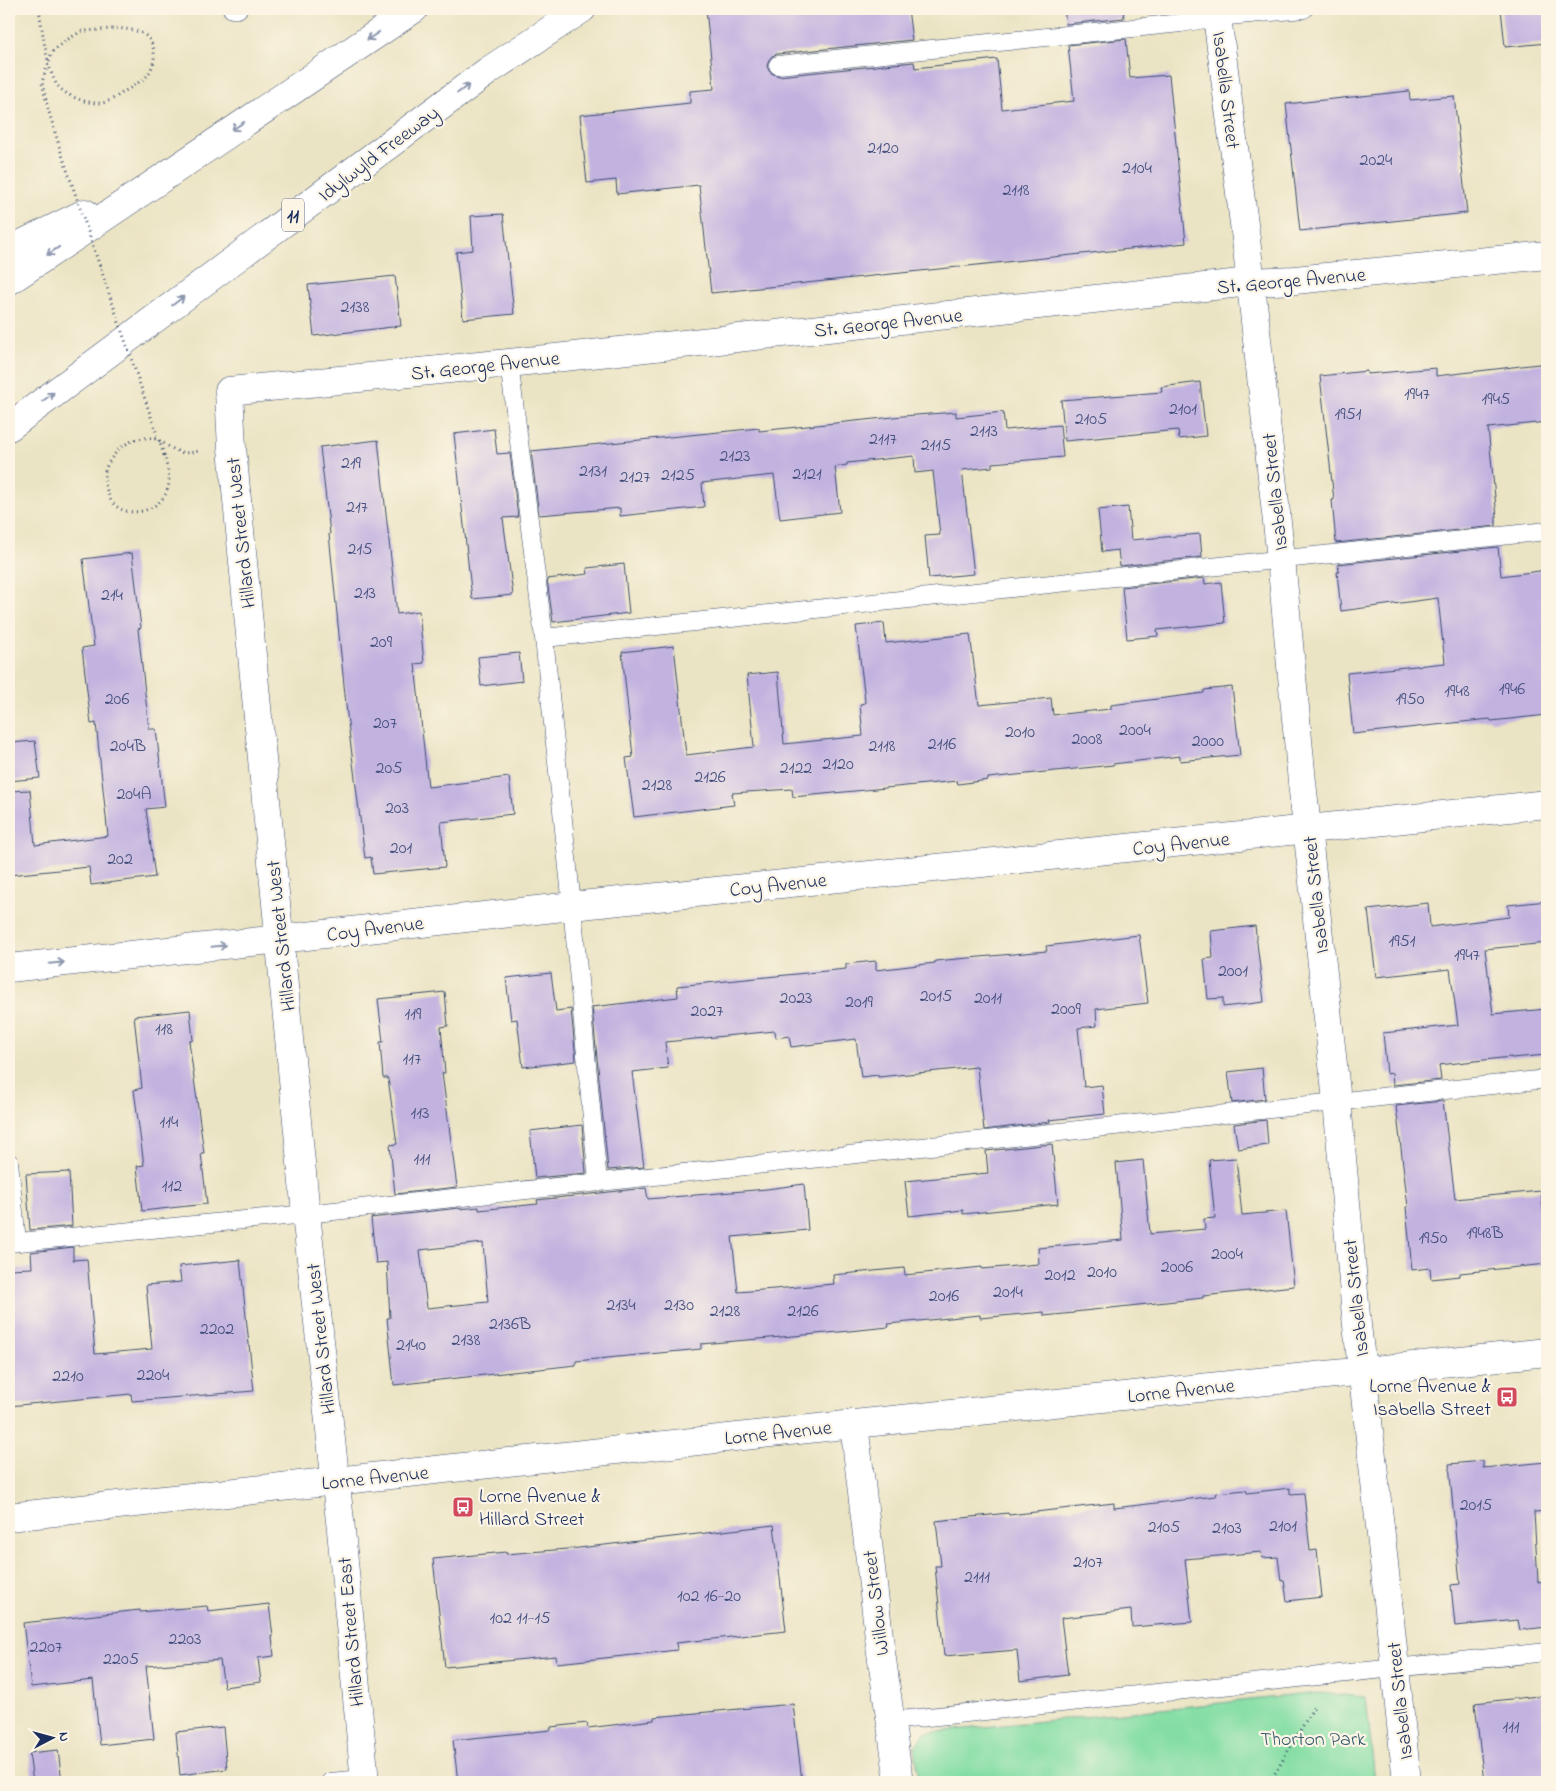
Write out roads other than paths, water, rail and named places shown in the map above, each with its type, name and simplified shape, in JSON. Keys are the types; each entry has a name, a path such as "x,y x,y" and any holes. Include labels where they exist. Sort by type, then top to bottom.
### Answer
{"main road":[{"path":"9,282 165,174 414,9"},
{"name":"Idylwyld Freeway","path":"9,426 488,71 582,9"},
{"name":"Isabella Street","path":"1217,13 1246,240 1281,559 1337,1101 1362,1371 1407,1782"},
{"path":"9,250 165,174"},
{"name":"St. George Avenue","path":"229,391 509,363 1250,282 1296,280 1547,255"},
{"name":"Hillard Street West","path":"229,391 232,448 306,1214 336,1481"},
{"name":"Coy Avenue","path":"9,968 572,906 1547,804"},
{"name":"Lorne Avenue","path":"9,1517 854,1424 1547,1352"},
{"name":"Willow Street","path":"854,1424 899,1782"},
{"name":"Hillard Street East","path":"336,1481 364,1780"}],"lane":[{"path":"232,9 238,9"},
{"path":"778,65 1171,24 1217,13 1304,9"},
{"path":"509,363 544,638 598,1182"},
{"path":"544,638 1547,531"},
{"path":"9,1162 13,1242 306,1214 1547,1078"},
{"path":"890,1721 1547,1652"},
{"path":"330,1782 364,1780"}],"place":[{"name":"Lorne Avenue & Isabella Street","path":"1507,1397"},
{"name":"Lorne Avenue & Hillard Street","path":"463,1507"}],"park label":[{"name":"Thorton Park","path":"1313,1738"}]}
